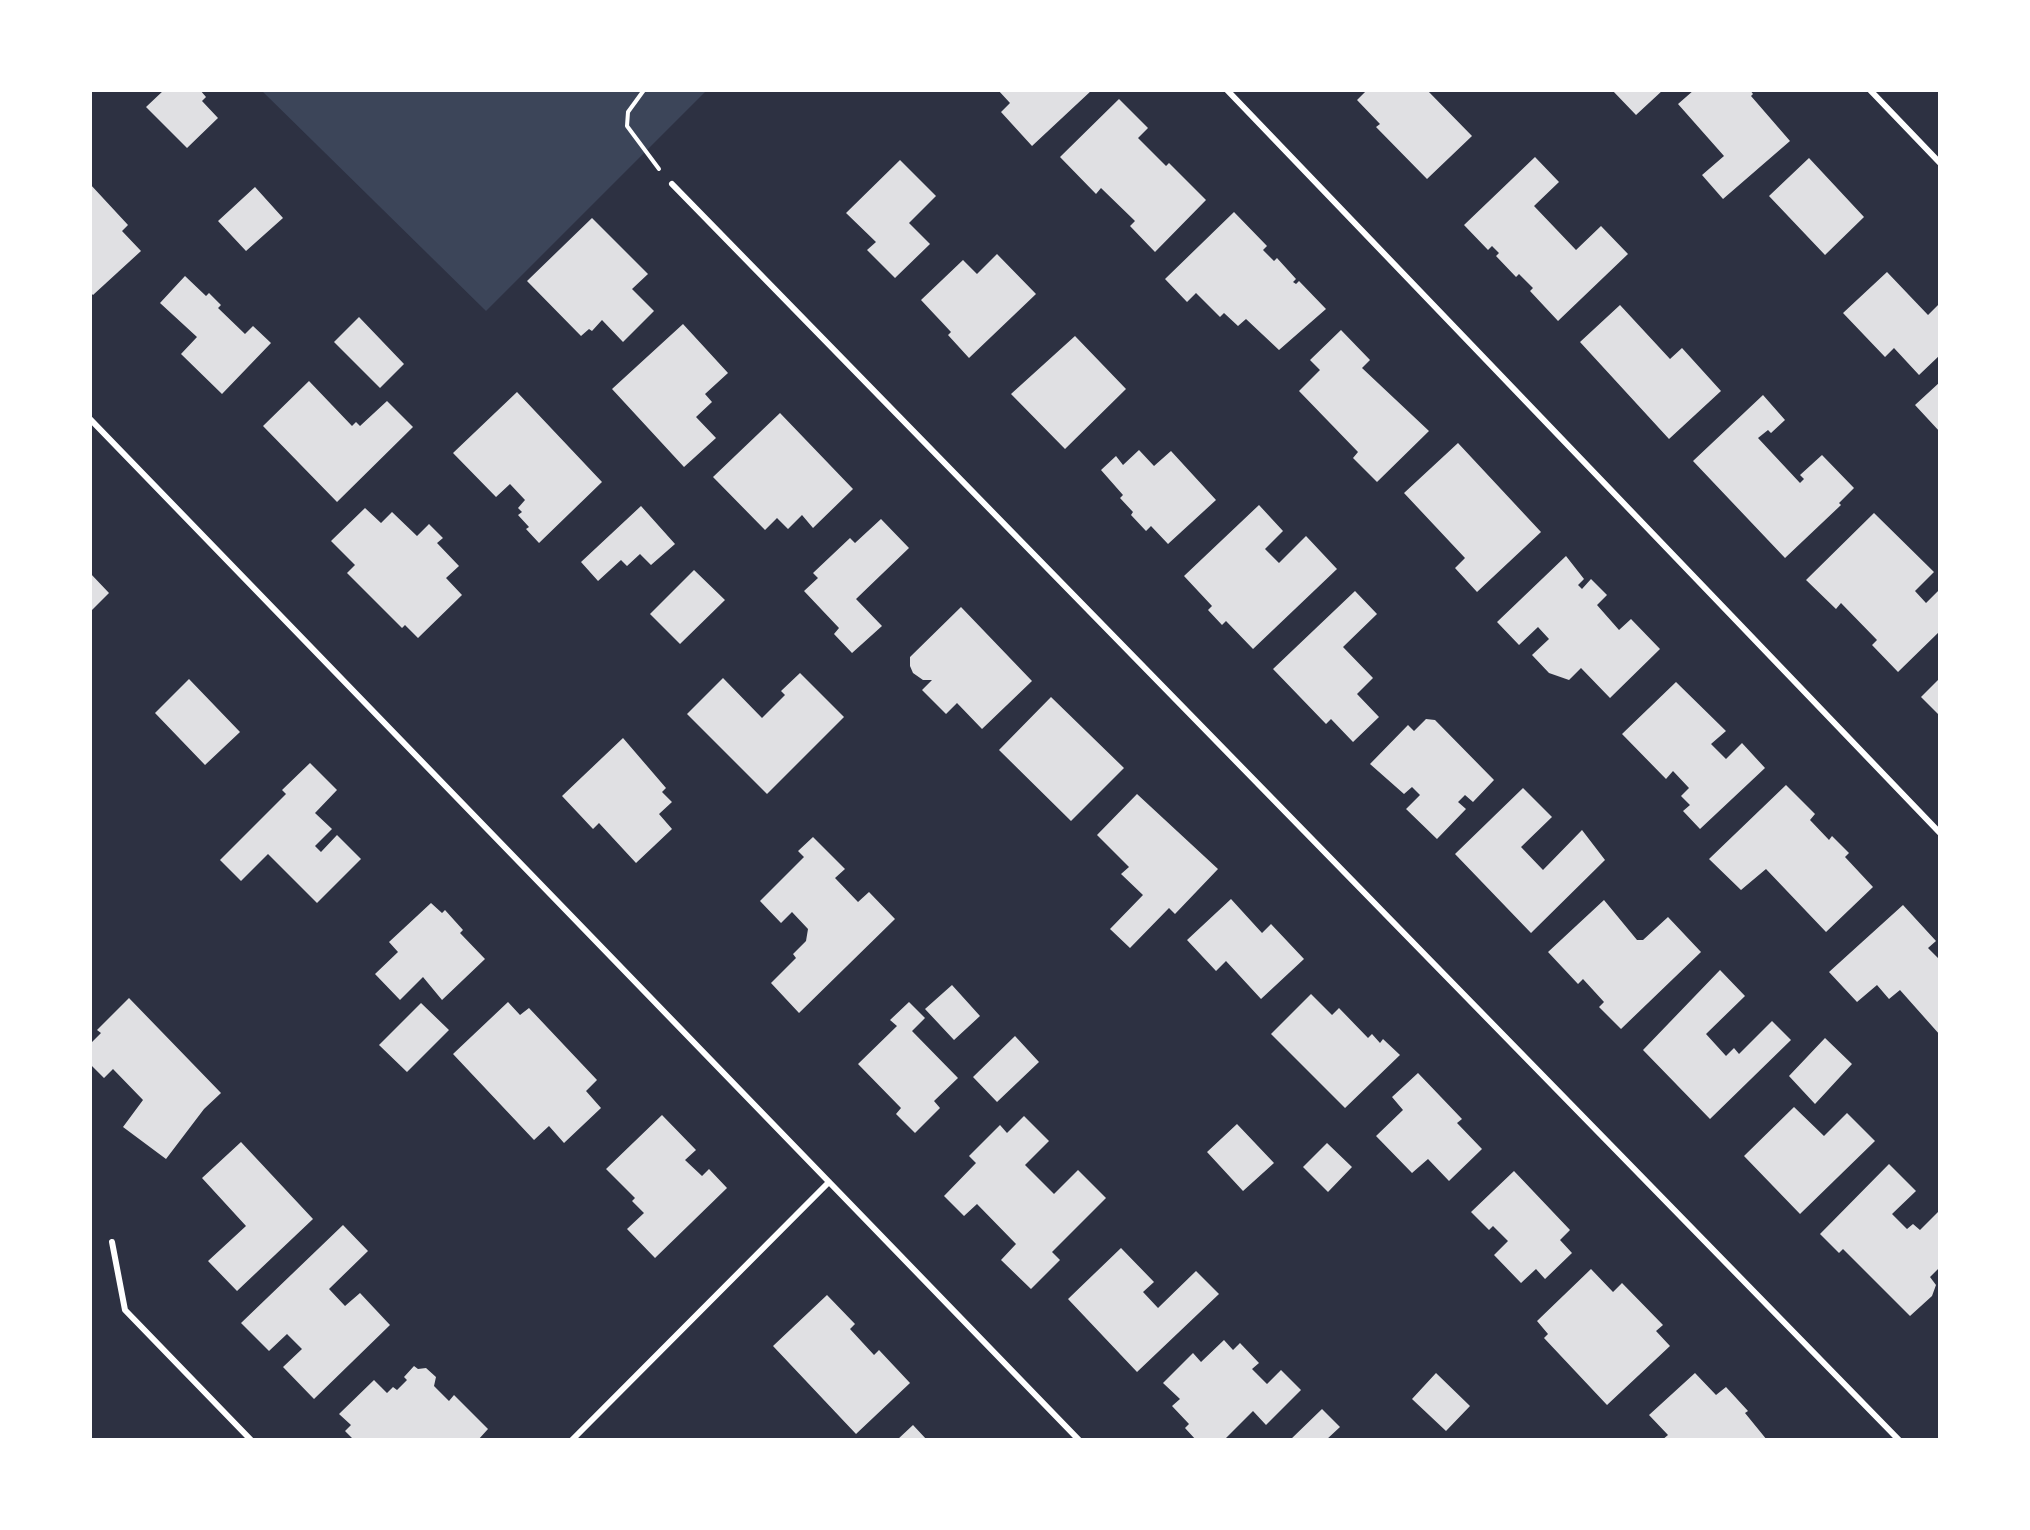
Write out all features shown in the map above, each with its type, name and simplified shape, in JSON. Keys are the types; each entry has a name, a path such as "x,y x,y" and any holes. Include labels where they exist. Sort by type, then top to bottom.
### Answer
{"street":[{"path":"1227,90 1940,833"},
{"path":"1870,90 1940,162"},
{"path":"672,184 1899,1440"},
{"path":"90,419 1078,1440"},
{"path":"576,1439 830,1182"},
{"path":"112,1242 125,1310 251,1440"}],"path":[{"path":"644,90 628,112 627,126 672,184"}],"shaded area":[{"path":"261,90 707,90 486,311"}],"building":[{"path":"164,90 200,90 206,97 202,101 218,118 187,148 146,107"},
{"path":"998,90 1092,90 1032,146 1001,112 1010,103"},
{"path":"1367,90 1427,90 1472,136 1427,179 1376,127 1380,124 1357,100"},
{"path":"1612,90 1663,90 1636,115"},
{"path":"1694,90 1750,90 1753,94 1751,96 1790,141 1723,199 1702,175 1724,156 1678,104"},
{"path":"1119,99 1148,128 1138,138 1166,166 1169,163 1206,200 1155,252 1130,226 1135,221 1101,188 1096,194 1060,157"},
{"path":"1535,157 1559,182 1534,206 1576,250 1601,226 1628,254 1558,321 1530,291 1533,288 1519,274 1516,277 1496,256 1499,253 1492,246 1488,250 1464,225"},
{"path":"1809,158 1864,217 1825,255 1769,196"},
{"path":"900,160 936,196 909,223 930,244 895,278 867,250 876,242 846,213"},
{"path":"90,184 128,225 122,231 141,251 93,295 90,292"},
{"path":"255,187 283,218 246,251 218,221"},
{"path":"1234,212 1267,246 1263,250 1274,261 1277,258 1296,279 1293,282 1296,284 1299,281 1326,309 1279,350 1246,319 1238,326 1224,313 1220,317 1196,293 1187,302 1165,279"},
{"path":"592,218 648,274 632,289 654,311 623,342 602,320 592,331 589,329 581,336 527,281"},
{"path":"997,254 1036,294 969,358 948,335 951,332 921,300 963,260 977,274"},
{"path":"1887,272 1928,315 1940,303 1940,355 1919,375 1894,348 1885,357 1843,313"},
{"path":"185,276 206,296 209,293 221,305 218,308 245,334 253,326 271,343 222,394 181,354 197,337 160,303"},
{"path":"1620,305 1670,359 1682,348 1721,391 1669,439 1580,342"},
{"path":"359,317 404,364 380,388 334,342"},
{"path":"683,324 728,373 705,394 712,402 696,417 716,438 684,467 612,389"},
{"path":"1341,330 1370,360 1362,368 1429,431 1377,482 1353,458 1358,452 1299,391 1320,370 1310,360"},
{"path":"1075,336 1126,389 1065,449 1011,394"},
{"path":"309,381 352,426 356,422 360,426 387,401 413,427 337,502 263,426"},
{"path":"1940,382 1940,432 1915,405"},
{"path":"517,392 602,482 539,543 526,529 529,527 518,515 522,512 518,508 525,500 510,484 496,497 453,453"},
{"path":"1763,395 1785,420 1771,433 1768,430 1758,438 1800,483 1804,479 1800,475 1822,455 1854,488 1839,503 1841,505 1785,558 1693,461"},
{"path":"780,413 853,489 813,528 802,515 788,529 777,518 765,530 713,477"},
{"path":"1458,443 1541,532 1477,592 1455,568 1465,558 1404,493"},
{"path":"1139,450 1154,466 1171,451 1216,500 1168,544 1151,526 1146,531 1131,515 1133,512 1120,498 1123,495 1101,470 1116,456 1123,465"},
{"path":"1259,505 1283,531 1265,549 1279,563 1306,536 1337,569 1253,649 1226,621 1222,625 1208,610 1212,606 1184,576"},
{"path":"641,506 675,544 651,565 640,554 627,566 621,560 598,581 581,562"},
{"path":"365,508 381,523 392,512 417,536 429,524 443,538 437,543 459,566 446,578 462,595 418,638 405,625 402,628 347,573 355,565 331,541"},
{"path":"1874,513 1934,572 1915,591 1926,603 1940,589 1940,631 1898,672 1872,645 1877,640 1841,603 1836,609 1806,580"},
{"path":"881,519 909,548 856,599 882,626 852,653 834,634 839,628 804,591 818,578 813,573 850,538 855,543"},
{"path":"1566,556 1584,579 1578,585 1582,589 1591,579 1607,595 1597,605 1619,630 1631,619 1660,649 1610,698 1581,668 1569,680 1549,673 1532,655 1549,639 1538,627 1519,645 1497,622"},
{"path":"694,570 725,600 680,644 650,614"},
{"path":"90,573 109,593 90,612"},
{"path":"1355,591 1377,614 1343,647 1373,678 1357,694 1379,717 1353,742 1331,719 1326,724 1273,669"},
{"path":"961,607 1032,681 982,729 957,703 946,714 922,690 932,680 923,680 913,673 910,666 910,657"},
{"path":"800,673 844,717 767,794 687,714 723,678 762,718 785,695 781,691"},
{"path":"1940,678 1940,716 1921,697"},
{"path":"189,679 240,732 205,765 155,713"},
{"path":"1676,682 1726,731 1711,744 1726,759 1742,743 1765,768 1700,829 1683,811 1690,805 1681,796 1689,788 1673,771 1666,779 1622,734"},
{"path":"1051,697 1124,768 1071,821 999,750"},
{"path":"1426,719 1435,720 1494,780 1473,802 1465,795 1458,802 1466,809 1437,839 1406,809 1420,795 1412,787 1404,794 1370,764 1408,725 1414,731"},
{"path":"623,738 666,788 662,792 672,802 659,814 672,829 636,863 599,823 593,829 562,796"},
{"path":"310,763 337,790 315,813 332,829 315,846 321,852 337,835 361,859 317,903 268,854 241,881 220,860 286,794 282,790"},
{"path":"1786,785 1815,814 1810,820 1829,840 1832,836 1849,853 1845,857 1873,887 1826,932 1766,869 1741,890 1709,859"},
{"path":"1523,788 1552,817 1521,847 1543,870 1582,830 1605,860 1531,933 1455,854"},
{"path":"1137,794 1218,869 1175,914 1169,908 1130,948 1110,929 1143,895 1121,874 1129,867 1097,835"},
{"path":"813,837 845,869 835,878 858,902 869,892 895,919 799,1013 771,983 796,958 793,954 806,941 808,929 792,912 781,923 760,901 804,857 798,851"},
{"path":"1231,899 1262,933 1271,924 1304,959 1261,999 1226,961 1216,971 1187,940"},
{"path":"1604,900 1637,940 1643,940 1668,917 1701,952 1621,1029 1599,1007 1604,1002 1583,979 1578,984 1548,952"},
{"path":"431,903 442,913 445,910 463,930 460,933 485,959 442,1000 423,977 400,1000 375,974 398,952 389,942"},
{"path":"1903,905 1936,941 1928,948 1940,960 1940,1035 1900,990 1889,999 1877,985 1857,1002 1829,972"},
{"path":"1720,970 1745,996 1706,1034 1726,1056 1734,1048 1739,1054 1772,1021 1791,1040 1710,1119 1643,1050"},
{"path":"952,985 980,1016 954,1040 925,1009"},
{"path":"1311,994 1332,1015 1339,1008 1368,1038 1372,1034 1380,1043 1383,1039 1400,1055 1345,1108 1271,1034"},
{"path":"129,998 221,1093 204,1109 166,1159 123,1127 143,1100 113,1069 104,1078 90,1064 90,1044 101,1033 97,1030"},
{"path":"508,1002 520,1015 529,1008 597,1080 586,1091 601,1108 564,1143 549,1126 534,1140 453,1054"},
{"path":"909,1002 925,1018 912,1031 958,1078 934,1101 940,1108 915,1133 896,1114 901,1108 858,1064 897,1026 890,1020"},
{"path":"421,1003 449,1030 407,1072 379,1045"},
{"path":"1015,1036 1039,1062 997,1102 973,1077"},
{"path":"1825,1038 1852,1064 1815,1104 1789,1076"},
{"path":"1418,1073 1462,1119 1457,1123 1482,1149 1449,1181 1428,1159 1412,1173 1376,1136 1403,1110 1392,1097"},
{"path":"1794,1107 1824,1136 1847,1113 1875,1141 1800,1214 1744,1156"},
{"path":"662,1115 696,1150 685,1160 702,1176 709,1169 727,1188 655,1258 627,1229 644,1213 632,1201 635,1198 606,1169"},
{"path":"1024,1116 1049,1141 1025,1165 1054,1194 1078,1170 1106,1198 1052,1252 1060,1260 1031,1289 1001,1260 1016,1244 977,1204 964,1216 944,1196 976,1163 969,1156 1000,1125 1007,1133"},
{"path":"1237,1124 1274,1163 1243,1191 1207,1152"},
{"path":"241,1142 313,1219 237,1291 208,1261 246,1226 202,1178"},
{"path":"1327,1143 1352,1167 1328,1192 1303,1167"},
{"path":"1889,1164 1916,1191 1892,1214 1907,1229 1913,1224 1920,1230 1940,1210 1940,1267 1930,1277 1936,1285 1932,1296 1910,1316 1843,1249 1839,1253 1820,1234"},
{"path":"1514,1171 1570,1230 1560,1240 1572,1253 1545,1279 1536,1269 1521,1283 1494,1255 1508,1241 1493,1226 1489,1230 1471,1212"},
{"path":"343,1225 368,1251 329,1289 345,1306 360,1293 390,1325 314,1399 283,1367 302,1349 287,1334 269,1351 241,1323"},
{"path":"1121,1248 1154,1282 1143,1292 1158,1308 1196,1271 1219,1294 1137,1372 1068,1299"},
{"path":"1591,1269 1613,1292 1622,1283 1663,1325 1656,1331 1670,1346 1607,1405 1544,1338 1548,1334 1537,1321"},
{"path":"827,1295 855,1324 850,1329 874,1355 879,1350 910,1383 856,1434 773,1346"},
{"path":"1224,1340 1233,1350 1240,1343 1259,1363 1252,1369 1267,1384 1281,1370 1301,1390 1266,1425 1253,1411 1224,1440 1196,1440 1185,1428 1189,1424 1172,1406 1180,1399 1163,1383 1193,1353 1201,1362"},
{"path":"414,1366 418,1369 426,1368 436,1377 434,1386 449,1401 454,1395 488,1429 478,1440 354,1440 345,1431 351,1425 339,1414 374,1380 387,1393 393,1387 397,1390 407,1380 404,1377"},
{"path":"1436,1373 1470,1406 1446,1431 1412,1399"},
{"path":"1695,1373 1716,1395 1726,1387 1748,1411 1745,1413 1767,1440 1662,1440 1668,1435 1649,1415"},
{"path":"1322,1409 1340,1427 1326,1440 1290,1440"},
{"path":"913,1425 927,1440 897,1440"}]}
